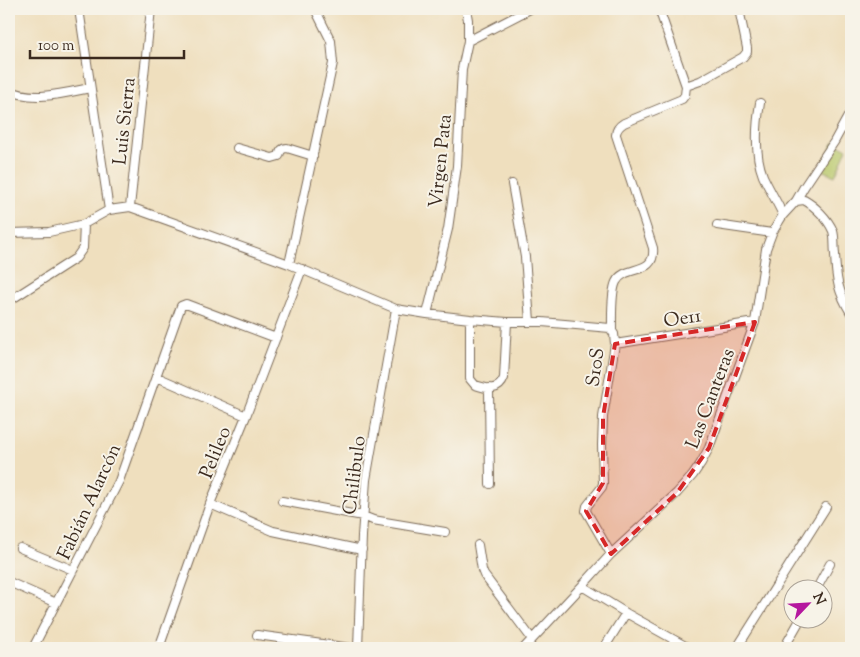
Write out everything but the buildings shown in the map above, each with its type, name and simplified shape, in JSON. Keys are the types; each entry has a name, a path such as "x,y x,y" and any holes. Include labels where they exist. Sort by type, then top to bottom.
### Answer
{"street":[{"path":"79,9 109,210"},
{"name":"Luis Sierra","path":"130,207 151,9"},
{"path":"289,264 333,63 331,42 315,9"},
{"name":"Virgen Pata","path":"427,314 448,229 457,166 462,69 468,41 466,9"},
{"path":"468,41 530,9"},
{"path":"612,330 613,291 618,278 626,272 648,265 654,253 616,131 624,123 682,99 685,95 686,86 659,9"},
{"path":"686,86 709,76 743,57 747,52 739,9"},
{"path":"9,90 18,95 51,96 90,88"},
{"path":"760,102 757,128 759,160 764,177 783,215"},
{"name":"Las Canteras","path":"524,648 611,554 677,493 702,463 755,322 766,249 772,233 783,215 796,201 834,142 851,111"},
{"path":"237,148 272,158 279,156 284,148 313,156"},
{"path":"512,184 525,257 530,321"},
{"path":"796,201 804,200 813,205 833,232 836,276 843,299 851,313"},
{"path":"9,233 49,232 84,224 109,210 130,207"},
{"name":"S10S","path":"130,207 289,264 396,309 470,319 507,322 530,321 610,328 615,344 603,417 603,483 586,508 586,511 611,554"},
{"path":"9,302 76,258 82,248 84,224"},
{"path":"717,226 772,233"},
{"name":"Pelileo","path":"160,648 210,504 302,269"},
{"name":"Fabián Alarcón","path":"33,648 120,481 181,306 186,304 276,338"},
{"name":"Chilibulo","path":"358,648 366,480 396,309"},
{"path":"470,319 471,381 478,386 489,388 497,387 504,381 507,322"},
{"name":"Oe11","path":"615,344 755,322"},
{"path":"157,377 246,416"},
{"path":"489,388 490,484"},
{"path":"282,501 363,516 373,520 445,532"},
{"path":"210,504 273,531 362,550"},
{"path":"737,648 826,507"},
{"path":"478,544 482,570 487,580 532,639"},
{"path":"20,548 73,570"},
{"path":"821,580 830,564"},
{"path":"9,582 56,603"},
{"path":"582,586 688,648"},
{"path":"604,648 626,613"},
{"path":"784,648 794,630"},
{"path":"257,635 351,648"}],"highlighted area":[{"path":"755,322 709,448 677,493 611,554 586,511 603,483 603,417 615,344"}],"green space":[{"path":"834,142 847,149 835,176 819,169"}]}
